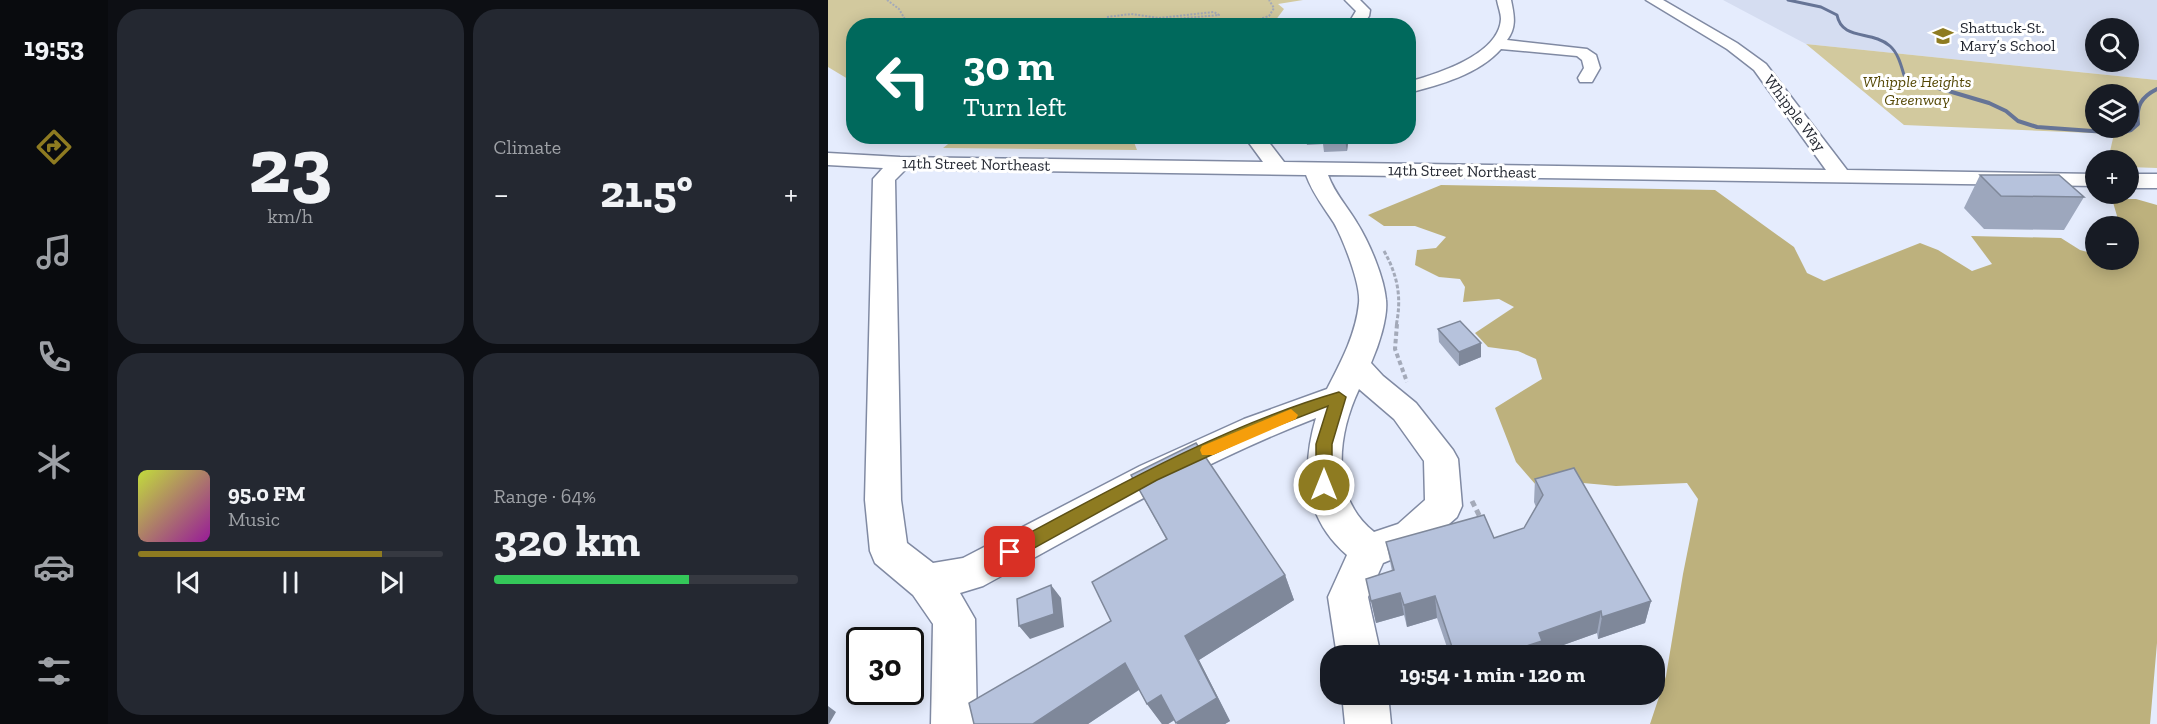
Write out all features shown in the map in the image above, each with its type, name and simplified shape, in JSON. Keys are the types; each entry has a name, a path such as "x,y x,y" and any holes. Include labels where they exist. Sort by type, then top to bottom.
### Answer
{"street":[{"path":"1352,0 1363,10 1360,18"},
{"path":"1416,85 1470,66 1498,44 1507,29 1509,18 1504,0"},
{"name":"Whipple Way","path":"1653,0 1732,46 1760,67 1804,124 1839,176"},
{"path":"1498,44 1581,52 1590,58 1592,68 1586,78"},
{"path":"1259,144 1274,162 1273,168"},
{"name":"14th Street Northeast","path":"828,159 900,163 2085,180"},
{"path":"900,163 884,179 884,500 889,551 927,582 954,619 954,724"},
{"path":"1315,169 1324,194 1346,224 1363,261 1373,301 1364,346 1339,397 1324,444 1324,485 1343,527 1369,551"},
{"path":"2139,181 2157,182"},
{"path":"1355,364 1371,384 1405,411 1441,459 1444,506 1411,535 1369,551 1348,597 1357,645"},
{"path":"927,582 969,574 1152,476 1256,428 1339,397"},
{"path":"1366,705 1368,724"}],"path":[{"path":"887,0 899,9 904,18"},
{"path":"1263,18 1269,16 1274,8 1269,0"},
{"path":"1107,16 1131,14 1159,18 1214,12 1220,15 1185,18"},
{"path":"1378,244 1394,268 1398,284 1400,307 1395,330 1397,361 1412,391"},
{"path":"1470,495 1482,522"}],"shaded area":[{"name":"Shattuck-St. Mary’s School","path":"1723,0 2157,0 2157,80 1806,44"},
{"path":"1441,185 1715,190 1794,247 1807,273 1824,281 1920,243 1938,250 1972,271 1992,264 1971,236 2061,238 2085,251 2085,270 2139,270 2139,216 2117,216 2113,204 2139,204 2139,200 2157,205 2157,643 2150,724 1650,724 1656,705 1665,705 1665,679 1698,499 1687,483 1616,486 1572,482 1536,485 1516,462 1495,408 1542,379 1536,359 1518,351 1488,347 1475,333 1514,307 1499,299 1463,302 1465,287 1460,279 1439,277 1415,265 1417,250 1436,248 1446,237 1415,226 1384,226 1368,215"}],"green space":[{"path":"828,0 1303,0 1278,4 1284,9 1277,18 846,18 846,78 828,67"},
{"name":"Whipple Heights Greenway","path":"1806,44 2157,80 2157,168 2139,167 2139,150 2110,150 2113,138 2139,138 2139,84 2085,84 2085,133 1904,125"},
{"path":"948,144 1135,144 1137,150 943,148"}],"building":[{"path":"1980,175 2059,175 2084,197 2001,196"},
{"path":"1460,321 1481,343 1459,352 1438,329"},
{"path":"1196,443 1285,575 1185,636 1217,698 1176,723 1161,695 1147,704 1125,663 1033,724 974,724 969,703 1111,621 1092,582 1167,539 1131,475"},
{"path":"1574,468 1651,601 1602,617 1601,611 1539,633 1542,641 1529,645 1451,645 1435,596 1404,605 1400,593 1371,601 1366,579 1394,570 1386,542 1484,515 1494,538 1524,528 1543,495 1535,479"},
{"path":"1051,585 1054,614 1019,626 1017,599"}],"waterway":[{"path":"1788,0 1821,7 1837,15 1845,29 1883,41 1895,52 1904,75 1923,83"},
{"path":"1918,82 1989,103 2006,111 2018,121 2037,127 2120,133 2131,130 2138,124 2138,112 2143,99 2157,89"}],"slow traffic":[{"path":"1207,450 1291,415"}],"place":[{"name":"Shattuck-St. Mary’s School","path":"1943,36"}],"route":[{"path":"1010,552 1152,476 1256,428 1339,397 1324,444 1324,485"}]}
